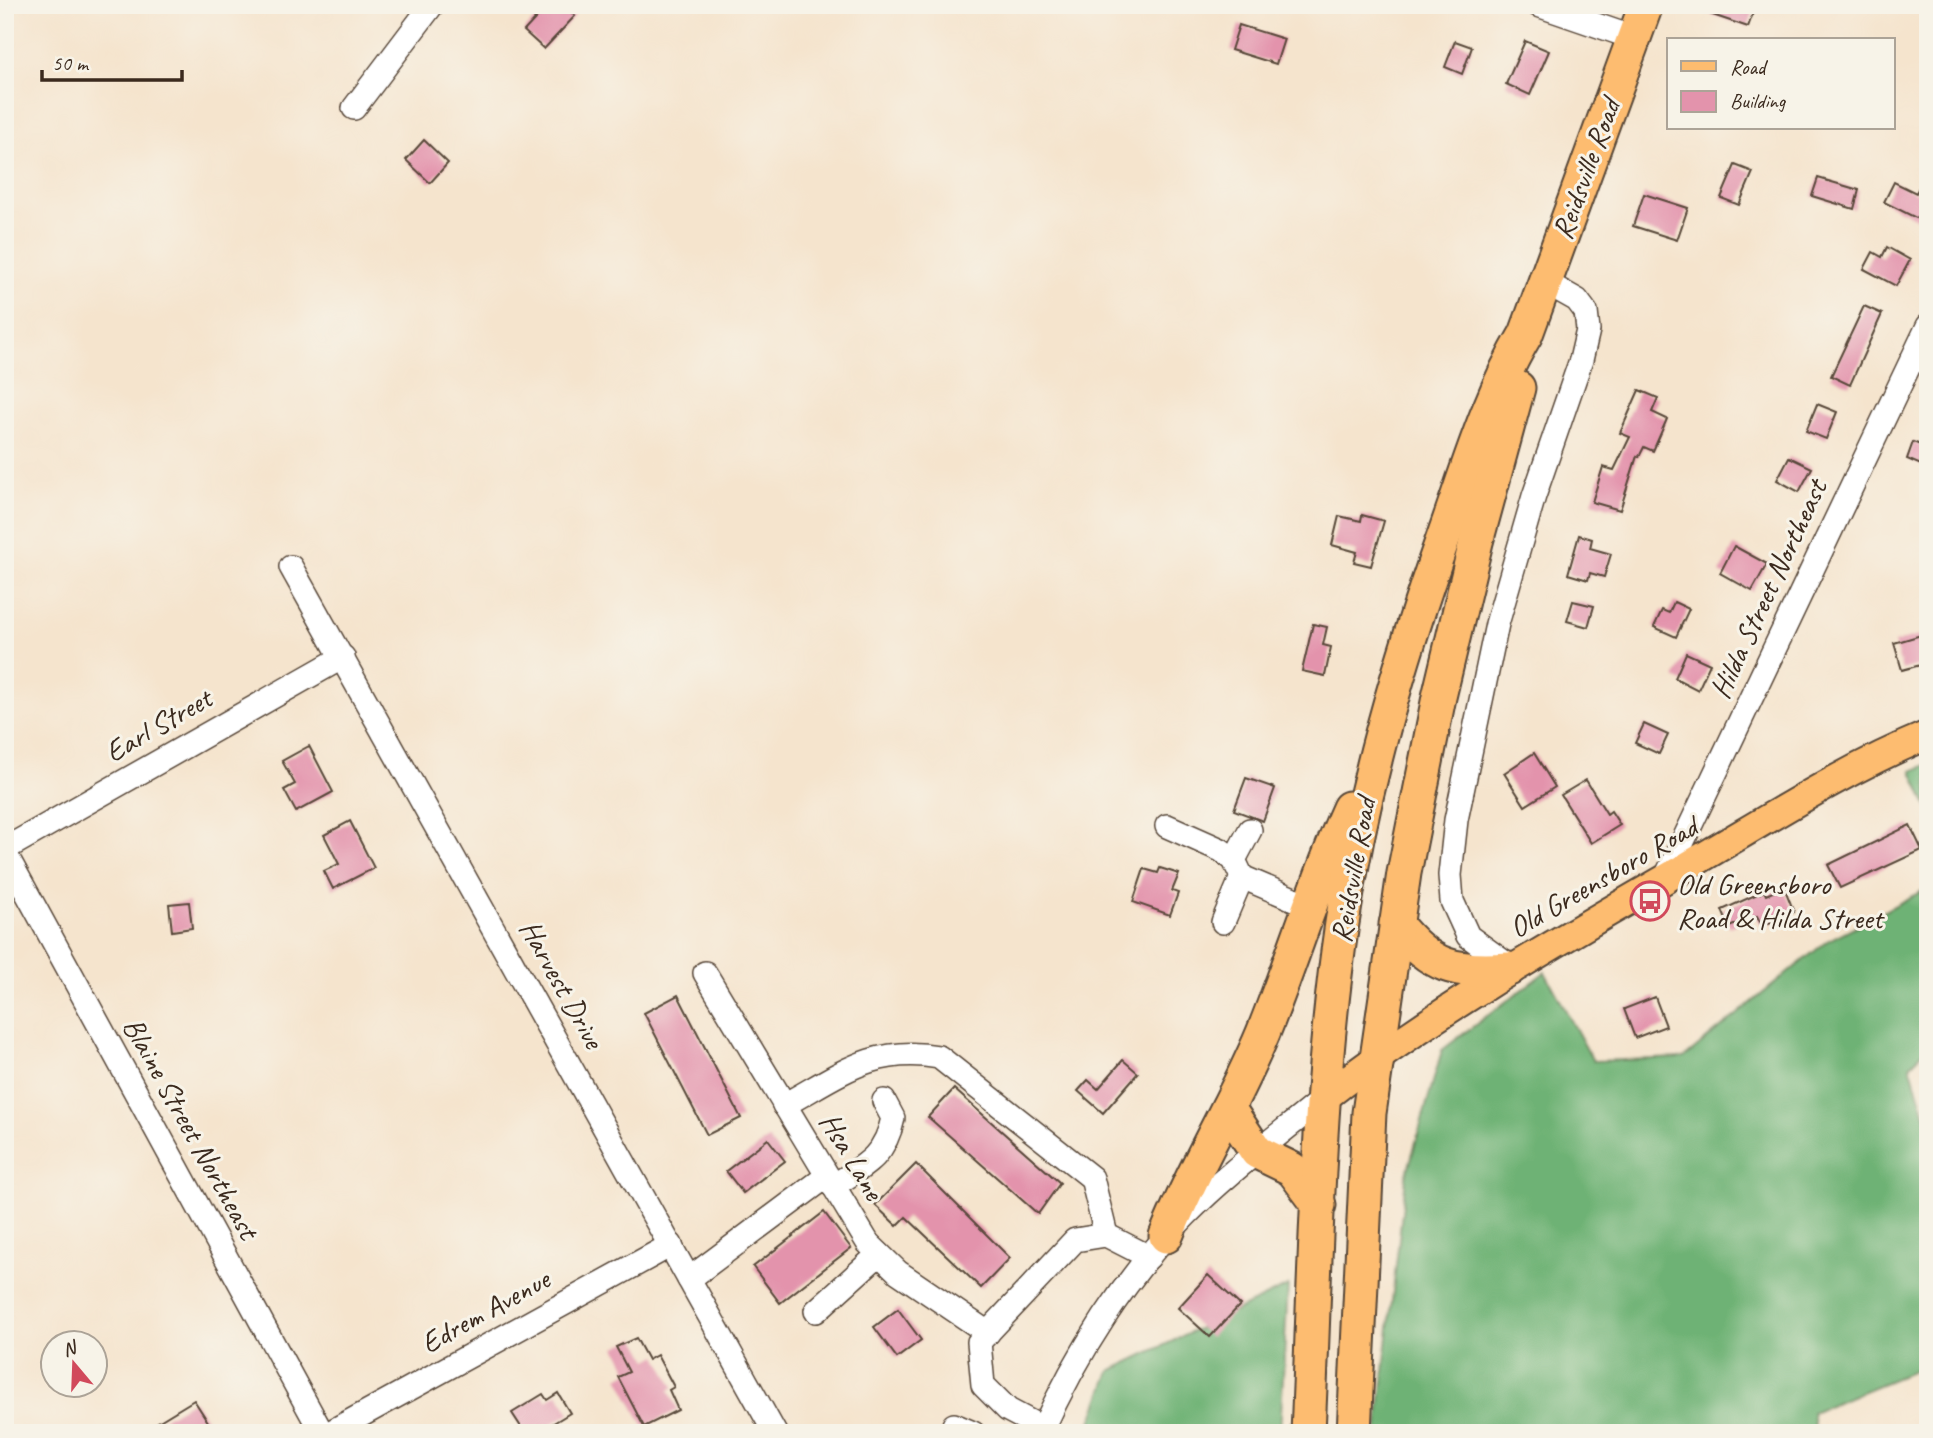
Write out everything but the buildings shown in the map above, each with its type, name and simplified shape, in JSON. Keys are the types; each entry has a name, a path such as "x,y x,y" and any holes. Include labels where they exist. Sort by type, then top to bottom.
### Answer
{"highway":[{"name":"Reidsville Road","path":"1308,1433 1325,1097 1342,921 1378,742 1413,622 1502,374 1526,334 1646,5"},
{"name":"Reidsville Road","path":"1354,1433 1370,1113 1396,924 1414,813 1436,708 1476,542 1520,380 1526,334"},
{"path":"1158,1247 1263,1032 1337,834 1378,742"},
{"path":"1396,924 1417,947 1446,967 1475,972 1511,969"},
{"path":"1228,1108 1257,1152 1292,1169 1319,1205"}],"main road":[{"name":"Old Greensboro Road","path":"1325,1097 1378,1056 1511,969 1836,780 1928,734"}],"street":[{"path":"354,108 432,5"},
{"path":"1538,5 1634,37"},
{"path":"1511,969 1468,936 1452,901 1450,875 1456,820 1497,624 1534,496 1581,360 1588,330 1586,312 1577,300 1545,282"},
{"name":"Hilda Street Northeast","path":"1665,879 1928,326"},
{"name":"Harvest Drive","path":"291,567 775,1433"},
{"name":"Earl Street","path":"5,851 343,657"},
{"path":"1167,826 1221,850 1238,868 1310,906"},
{"path":"1223,922 1250,830"},
{"name":"Blaine Street Northeast","path":"5,851 322,1433"},
{"name":"Hsa Lane","path":"705,973 867,1243 898,1272 988,1333"},
{"path":"785,1105 865,1060 910,1051 939,1057 1092,1178 1106,1235"},
{"path":"1158,1247 1106,1235 1075,1240 979,1342 983,1385 1008,1409 1042,1431 1099,1328 1158,1247 1211,1191 1325,1097"},
{"path":"689,1279 830,1181 876,1158 890,1133 893,1118 884,1101"},
{"name":"Edrem Avenue","path":"329,1433 671,1245"},
{"path":"816,1311 879,1254"}],"green space":[{"path":"1928,764 1928,808 1912,771"},
{"path":"1928,888 1928,1047 1910,1065 1928,1125 1928,1365 1812,1412 1815,1433 1377,1433 1406,1177 1442,1050 1545,972 1593,1061 1684,1058 1827,941"},
{"path":"1288,1286 1280,1433 1087,1433 1110,1371"}],"place":[{"name":"Old Greensboro Road & Hilda Street","path":"1650,901"}]}
